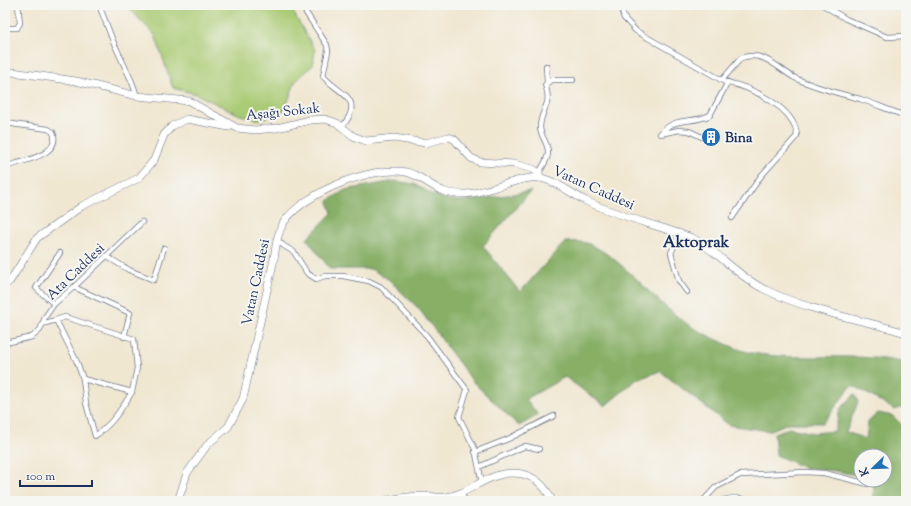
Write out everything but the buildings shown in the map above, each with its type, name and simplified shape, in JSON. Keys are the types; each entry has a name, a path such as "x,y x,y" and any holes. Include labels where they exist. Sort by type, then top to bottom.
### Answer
{"street":[{"path":"5,28 17,28 20,23 18,5"},
{"path":"99,5 137,96"},
{"name":"Aşağı Sokak","path":"301,5 327,45 328,51 323,76 347,95 350,101 352,110 350,117 342,127"},
{"path":"620,5 624,18 636,31 722,80 738,84 763,95 782,110 796,128 797,136 761,176 732,218"},
{"path":"823,5 846,19 887,37 906,36"},
{"path":"722,80 741,58 755,56 773,62 793,77 807,84 868,102 906,116"},
{"path":"539,175 548,155 548,148 540,129 541,117 549,100 545,85 547,82 546,66"},
{"name":"Aşağı Sokak","path":"5,71 76,81 137,96 189,101 237,128 255,130 270,129 310,120 325,119 337,122 353,136 366,141 394,138 426,143 448,136 454,139 471,158 480,162 514,164 533,169 539,175"},
{"path":"547,82 551,80 573,80"},
{"path":"702,137 689,131 679,130 660,134 665,128 675,122 697,120 710,115 728,82"},
{"path":"5,285 10,281 37,238 43,233 82,206 139,178 154,160 164,135 172,126 187,119 237,128"},
{"path":"5,123 48,129 53,132 56,138 53,147 44,153 5,166"},
{"name":"Vatan Caddesi","path":"178,501 187,473 208,444 228,427 243,399 274,259 276,239 284,222 294,211 313,197 333,186 369,175 404,172 415,174 443,192 475,194 539,175 587,201 680,233 705,245 744,276 777,295 796,303 906,333"},
{"name":"Ata Caddesi","path":"5,342 32,337 40,330 54,304 142,222"},
{"path":"680,233 671,253 679,281 687,292"},
{"path":"276,239 294,252 307,273 316,279 325,276 343,276 369,281 381,287 427,336 467,390 459,417 475,452 482,483"},
{"path":"106,256 129,270 154,280 164,248"},
{"path":"54,304 36,288 60,253"},
{"path":"74,287 130,313 124,337"},
{"path":"42,324 65,317 134,339 137,368 132,392 107,428 95,436 86,403 83,379 77,362 56,320"},
{"path":"83,379 132,392"},
{"path":"475,452 508,439 554,416"},
{"path":"479,467 525,446 539,449"},
{"path":"703,501 716,487 740,475 805,472 824,474 853,481"},
{"path":"385,501 426,496 445,498 461,494 489,479 511,474 527,474 539,481 552,501"},
{"path":"461,494 466,501"},
{"path":"724,501 734,499 743,501"}],"green space":[{"path":"126,5 289,5 315,50 313,65 295,82 285,110 259,120 240,115 196,94 173,88 155,35"},
{"path":"395,181 414,184 434,195 453,201 477,200 531,191 483,246 520,292 565,242 587,243 604,252 618,262 658,300 686,323 706,335 740,350 771,356 849,357 887,359 906,363 906,406 895,410 852,385 823,423 788,423 769,431 729,425 660,371 636,380 605,406 565,377 526,399 538,415 519,426 473,382 419,309 388,279 371,269 330,269 307,239 332,213 328,201 345,190"},
{"path":"855,394 858,402 846,432 866,439 868,422 878,413 893,416 906,429 906,501 871,501 874,488 893,488 893,448 853,448 853,474 805,468 776,455 774,433 789,428 814,433 835,431 840,409"}],"place":[{"name":"Bina","path":"711,137"}],"district":[{"name":"Aktoprak","path":"696,241"}]}
